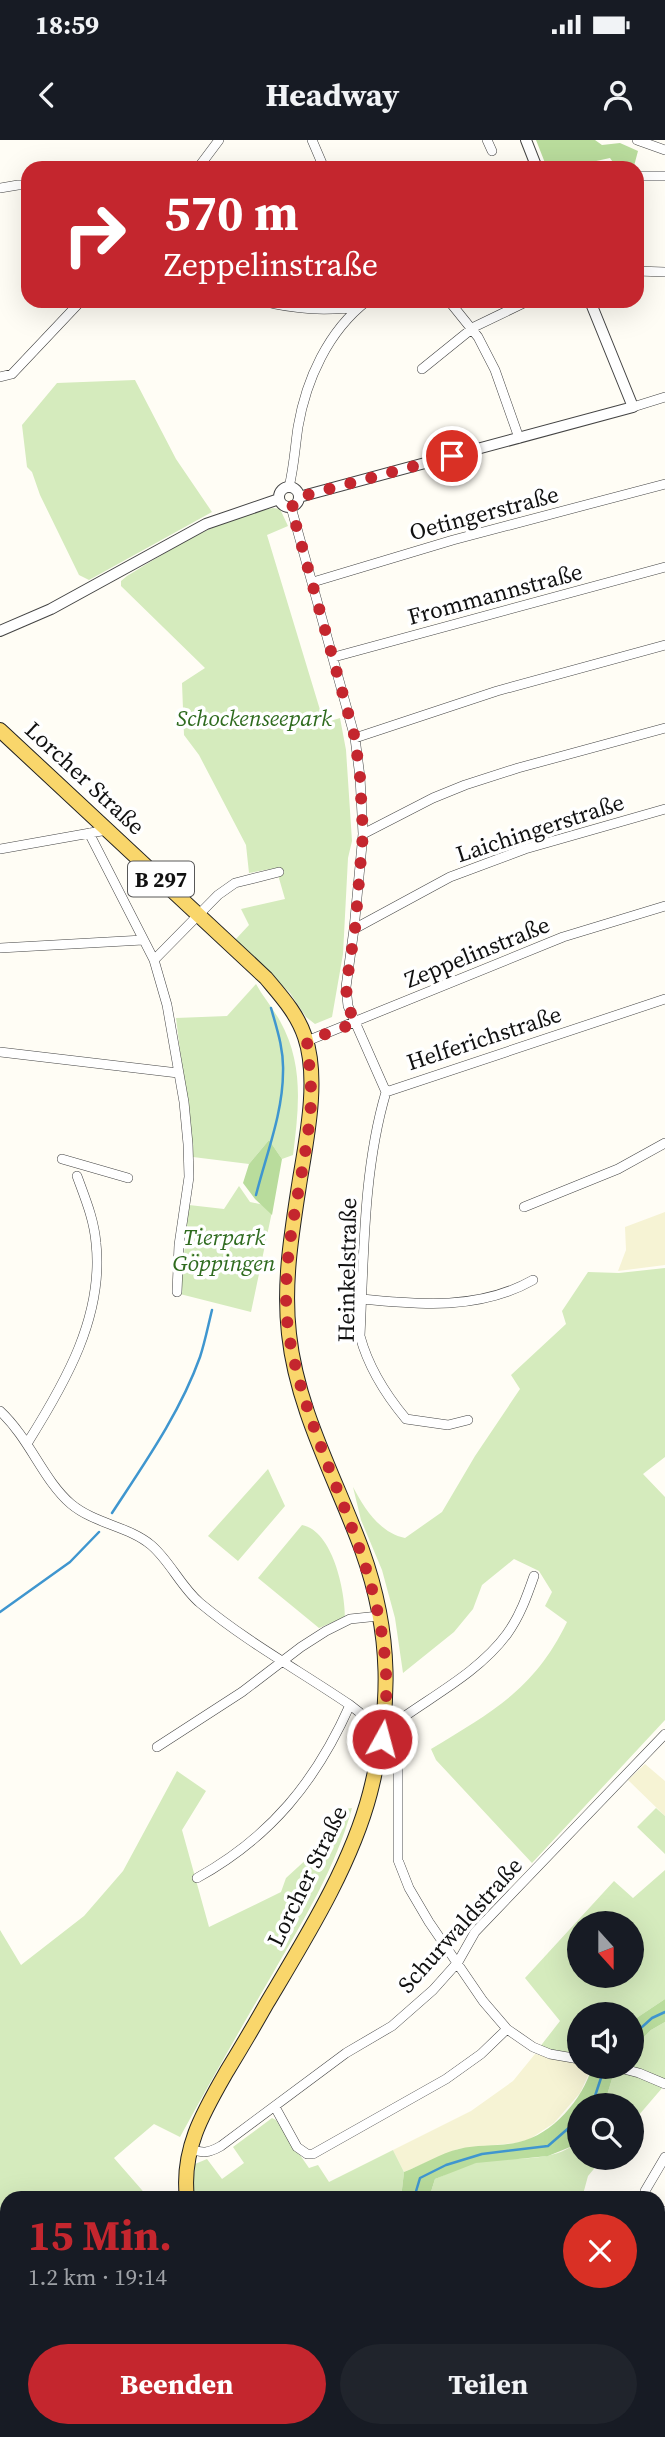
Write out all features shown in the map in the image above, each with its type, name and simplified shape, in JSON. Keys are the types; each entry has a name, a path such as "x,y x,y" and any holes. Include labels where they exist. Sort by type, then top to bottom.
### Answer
{"main road":[{"name":"Lorcher Straße","path":"0,730 273,987 289,1005 307,1041 311,1083 310,1115 289,1253 289,1339 299,1385 314,1430 361,1549 384,1643 387,1699 382,1739 362,1819 350,1850 314,1921 201,2116 189,2148 186,2191"}],"street":[{"path":"203,161 219,140"},
{"path":"312,140 321,161"},
{"path":"486,140 492,151"},
{"path":"526,140 534,161"},
{"path":"637,140 665,150"},
{"path":"644,176 665,176"},
{"path":"0,188 21,186"},
{"path":"644,271 665,272"},
{"path":"2,377 12,374 74,308"},
{"path":"318,308 346,308"},
{"path":"289,487 304,399 317,363 348,316 357,308"},
{"path":"454,308 471,329 495,370 519,439"},
{"path":"422,369 471,329 514,308"},
{"path":"593,308 632,407"},
{"path":"299,497 665,397"},
{"name":"Oetingerstraße","path":"313,582 453,540 665,484"},
{"path":"289,487 295,489 299,497 297,503 291,507 285,506 279,499 281,490 289,487"},
{"path":"0,631 51,609 206,524 279,499"},
{"name":"Helferichstraße","path":"291,507 355,738 363,834 355,929 346,987 348,1006 386,1091 665,999"},
{"name":"Frommannstraße","path":"334,657 665,567"},
{"path":"355,738 497,691 665,645"},
{"path":"363,834 433,797 465,785 665,728"},
{"name":"Laichingerstraße","path":"355,929 453,876 525,849 665,809"},
{"path":"0,849 107,830"},
{"path":"89,833 154,960 167,1005 184,1102 189,1177 179,1245 177,1292"},
{"path":"154,960 218,895 235,884 279,872"},
{"name":"Zeppelinstraße","path":"307,1041 562,937 665,906"},
{"path":"0,948 144,940"},
{"path":"0,1052 178,1073"},
{"name":"Heinkelstraße","path":"386,1091 377,1121 367,1188 360,1336 365,1353 392,1402 406,1419 448,1424 468,1420"},
{"path":"524,1207 618,1169 665,1143"},
{"path":"62,1159 128,1178"},
{"path":"27,1442 61,1390 92,1307 97,1244 93,1219 77,1176"},
{"path":"362,1299 416,1304 461,1303 506,1293 533,1280"},
{"path":"0,1411 27,1442 51,1480 71,1504 95,1520 151,1545 197,1600 240,1634 350,1705 359,1712 368,1726"},
{"path":"534,1576 516,1619 495,1649 397,1721 398,1860 409,1888 429,1922 483,2001 507,2029 530,2046 567,2057"},
{"path":"157,1747 242,1692 301,1647 350,1619 379,1616"},
{"path":"197,1878 237,1854 290,1805 317,1768 350,1705"},
{"name":"Schurwaldstraße","path":"189,2148 198,2152 213,2151 346,2053 392,2026 433,1990 458,1962 475,1932 665,1734"},
{"path":"275,2107 298,2147 307,2154 313,2154 446,2080 481,2054 507,2029"},
{"path":"644,2075 665,2084"},
{"path":"645,2191 665,2157"}],"shaded area":[{"path":"665,1212 665,1265 618,1271 626,1250 625,1227"},
{"path":"645,1764 665,1781 665,1816 628,1780"},
{"path":"535,2054 567,2061 567,2079 586,2079 580,2093 567,2093 567,2108 554,2123 530,2139 458,2149 404,2172 393,2150 471,2111 513,2081"}],"green space":[{"path":"536,140 595,140 602,145 620,143 638,151 635,161 612,161 610,158 596,161 544,161"},
{"path":"135,380 176,459 212,512 89,580 79,575 40,495 32,472 27,467 22,425 57,383"},
{"name":"Schockenseepark","path":"273,508 280,509 288,526 267,535 324,723 340,718 346,750 352,841 348,858 343,954 332,1017 315,1024 306,1017 290,993 235,940 249,925 241,909 285,899 276,868 249,873 246,845 199,755 184,735 182,683 205,668 121,586 121,581 127,576 197,535 233,519"},
{"path":"256,984 280,1021 293,1053 298,1103 293,1155 282,1159 269,1140 249,1164 193,1157 176,1018 227,1016"},
{"path":"269,1140 282,1159 272,1215 243,1183 249,1164"},
{"name":"Tierpark Göppingen","path":"239,1186 250,1202 273,1207 251,1312 180,1294 189,1205 224,1209"},
{"path":"665,1268 665,1457 643,1474 665,1497 665,1720 532,1863 436,1760 431,1749 510,1697 541,1665 567,1622 545,1606 552,1592 539,1571 514,1559 482,1585 473,1609 454,1632 403,1673 395,1618 382,1570 361,1520 353,1487 380,1525 405,1538 442,1512 475,1456 520,1389 511,1375 566,1324 562,1311 588,1272 619,1273"},
{"path":"268,1469 285,1506 238,1561 208,1536"},
{"path":"302,1525 322,1538 335,1564 343,1592 345,1617 319,1628 258,1578"},
{"path":"177,1771 206,1791 182,1830 209,1927 281,1892 286,1878 310,1856 339,1810 352,1808 318,1893 180,2137 154,2124 114,2158 143,2191 0,2191 0,1930 21,1965 84,1916 123,1871"},
{"path":"656,1808 665,1816 665,1854 637,1827"},
{"path":"665,1870 665,1999 644,2013 644,2002 567,2002 567,2054 539,2048 560,2021 525,1978 567,1932 567,1988 644,1988 644,1911 586,1911 614,1881 633,1898"},
{"path":"665,1999 665,2022 644,2037 644,2013"},
{"path":"665,2022 665,2082 644,2070 644,2037"},
{"path":"644,2077 663,2087 644,2109 644,2093 608,2093 612,2079 644,2079"},
{"path":"588,2079 612,2079 608,2093 580,2093"},
{"path":"567,2112 567,2148 548,2156 476,2163 435,2179 431,2191 402,2191 404,2172 452,2151 467,2147 512,2144 531,2138"},
{"path":"272,2118 309,2168 318,2165 329,2182 393,2150 404,2172 402,2191 193,2191 195,2164 207,2159 222,2179 244,2163 233,2147"},
{"path":"567,2148 567,2170 593,2170 588,2176 584,2191 431,2191 435,2179 475,2163 558,2153"}],"waterway":[{"path":"256,1195 277,1118 282,1087 280,1040 271,1008"},
{"path":"112,1513 160,1438 192,1378 212,1310"},
{"path":"0,1612 70,1562 99,1532"},
{"path":"644,2025 665,2012"},
{"path":"596,2093 601,2079"},
{"path":"416,2191 420,2178 446,2165 482,2154 548,2146 567,2129"}],"route":[{"path":"382,1739 387,1699 384,1643 379,1616 361,1549 299,1385 289,1339 289,1253 310,1115 311,1083 307,1041 355,1023 348,1006 346,987 355,929 363,834 355,738 291,507 297,503 299,497 452,456"}]}
